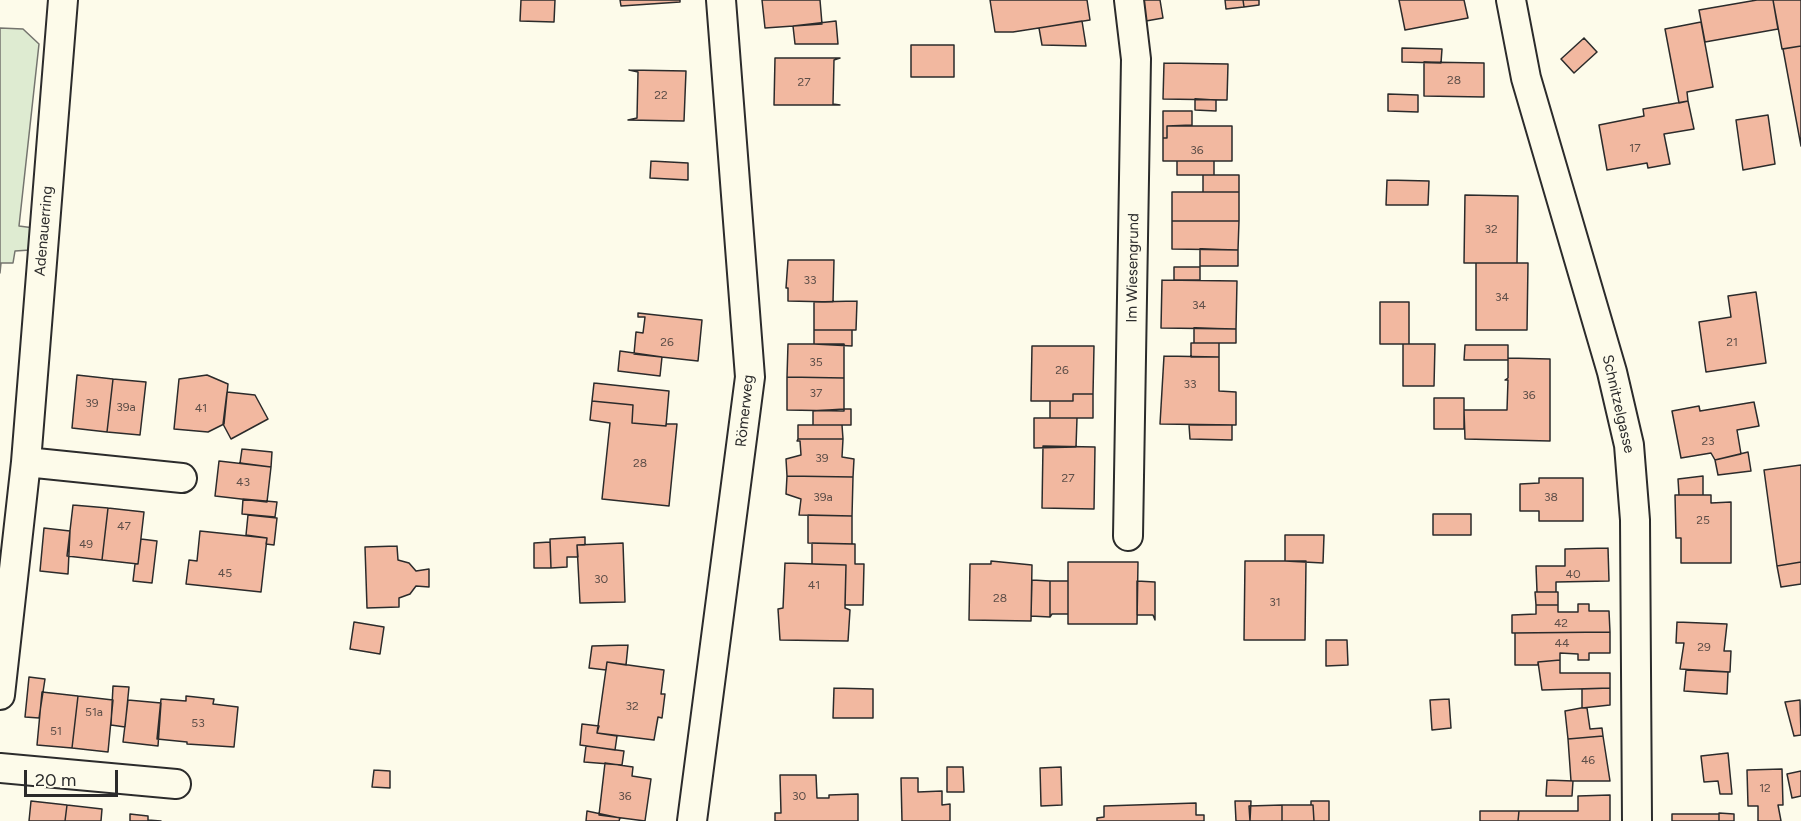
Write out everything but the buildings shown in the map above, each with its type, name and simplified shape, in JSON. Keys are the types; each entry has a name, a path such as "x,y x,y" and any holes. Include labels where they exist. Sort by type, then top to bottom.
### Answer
{"street":[{"name":"Adenauerring","path":"0,689 26,462 63,0"},
{"name":"Römerweg","path":"692,821 750,377 721,0"},
{"name":"Im Wiesengrund","path":"1128,536 1136,59 1130,0"},
{"name":"Schnitzelgasse","path":"1511,0 1526,78 1612,372 1629,445 1635,520 1637,821"},
{"path":"26,462 182,478"},
{"path":"0,768 176,784"}],"green space":[{"path":"0,28 23,29 39,44 19,226 34,228 30,250 15,251 13,263 1,263 0,273"}]}
